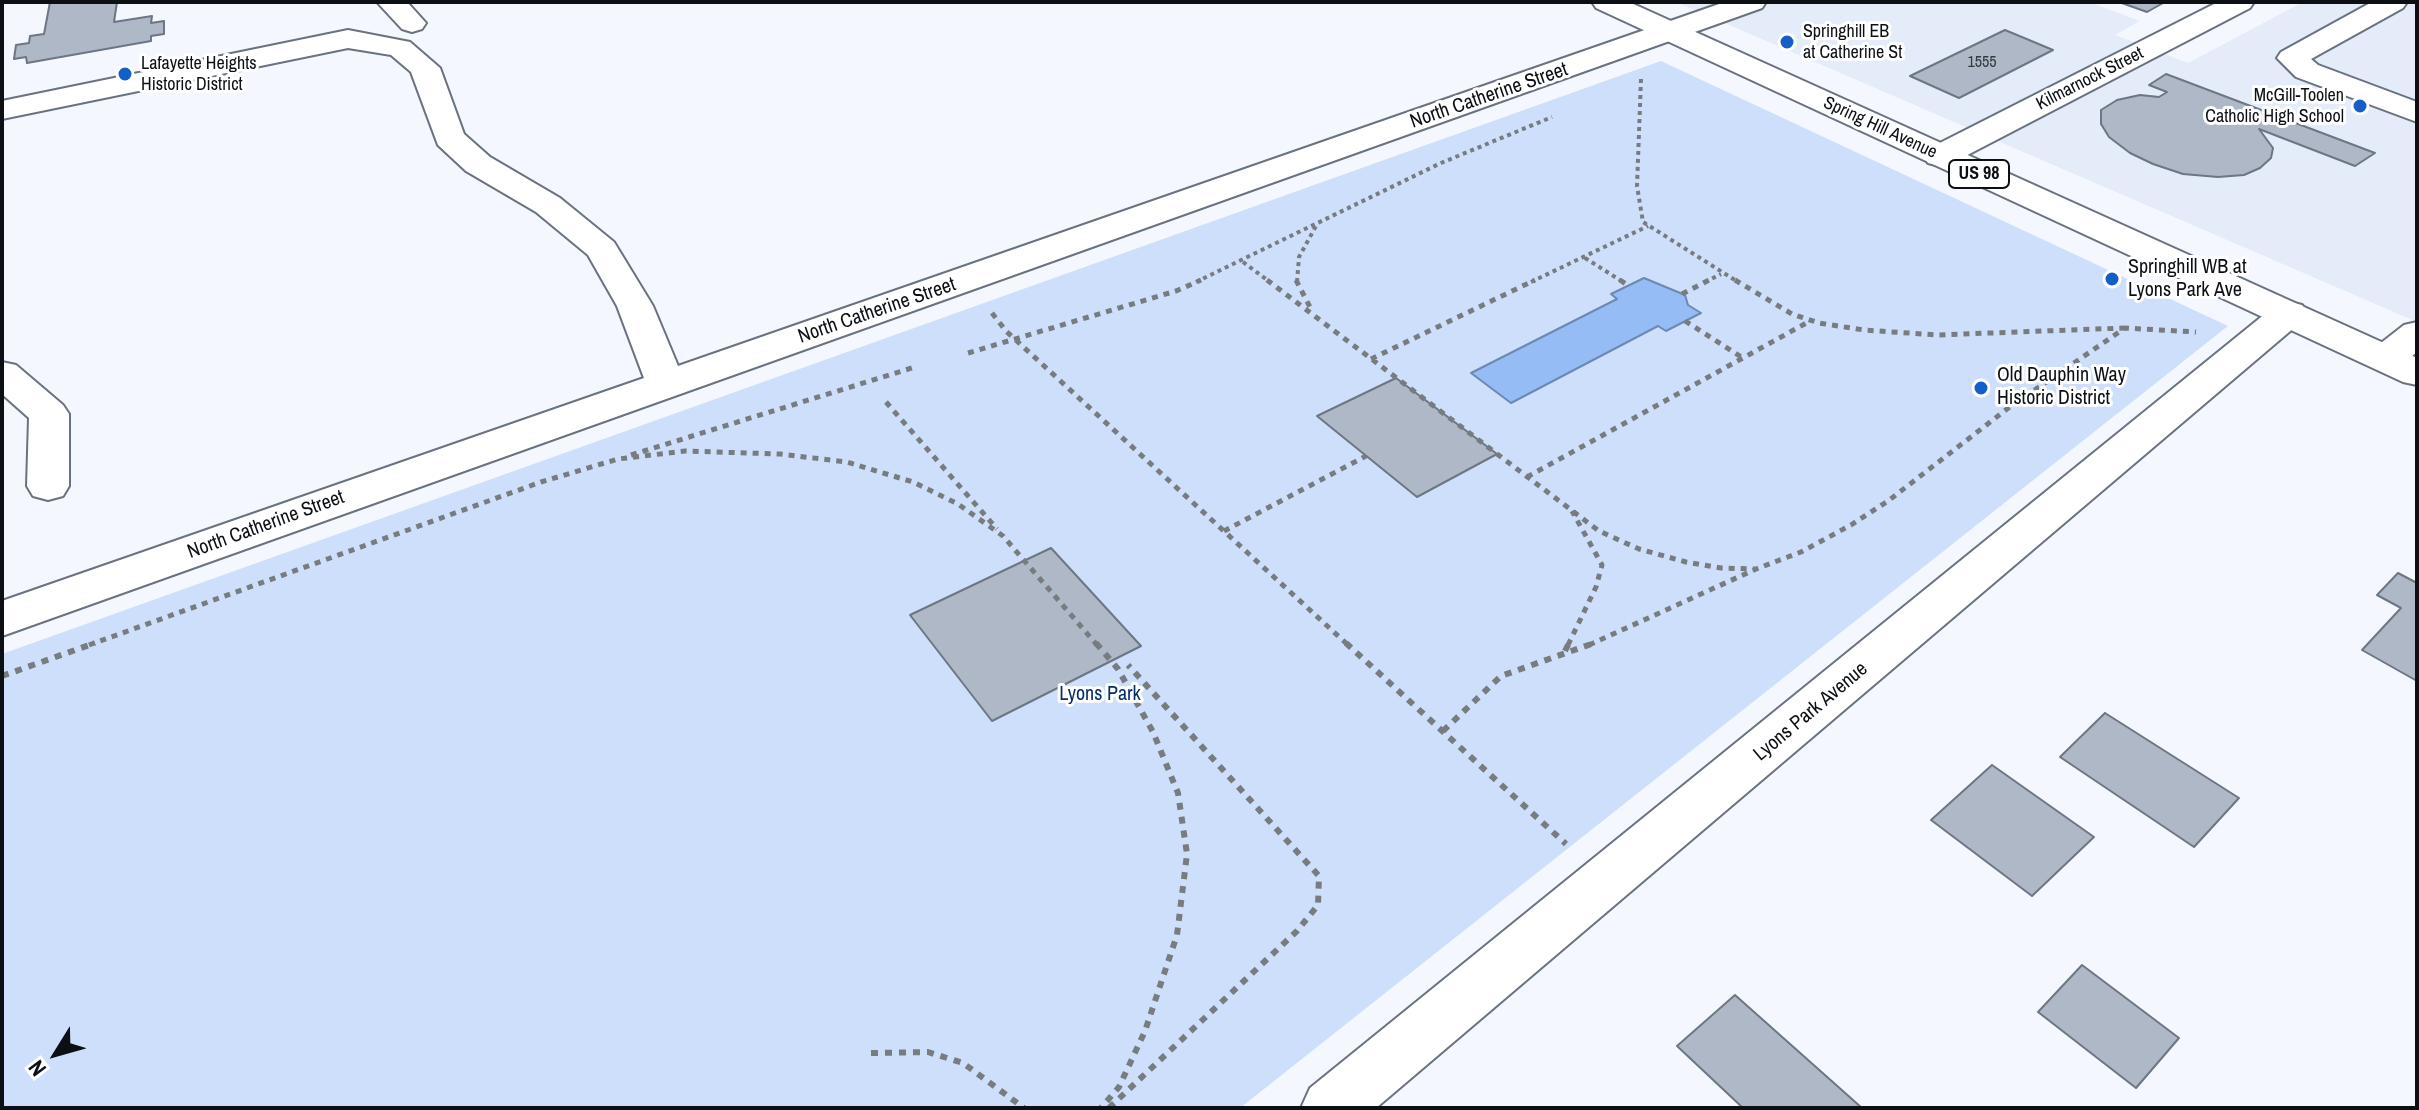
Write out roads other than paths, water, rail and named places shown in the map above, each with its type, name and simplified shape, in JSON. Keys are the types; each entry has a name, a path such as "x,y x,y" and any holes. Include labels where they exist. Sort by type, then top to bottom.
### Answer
{"street":[{"path":"391,2 412,23"},
{"name":"Spring Hill Avenue","path":"1606,2 2402,366"},
{"name":"North Catherine Street","path":"2,619 1752,2"},
{"name":"Kilmarnock Street","path":"1940,156 2240,2"},
{"path":"2393,2 2292,58 2307,71 2417,113"},
{"path":"2,110 348,39 400,48 425,68 449,138 478,164 548,205 602,249 635,306 666,383"},
{"name":"Lyons Park Avenue","path":"1331,1108 2289,313"},
{"path":"2402,366 2417,333"},
{"path":"2,374 49,414 48,486"}],"water":[{"path":"1644,278 1685,295 1688,305 1701,313 1666,331 1658,326 1511,403 1471,373 1617,299 1611,294"}],"place":[{"name":"Springhill EB at Catherine St","path":"1787,42"},
{"name":"Lafayette Heights Historic District","path":"125,74"},
{"name":"McGill-Toolen Catholic High School","path":"2360,106"},
{"name":"Springhill WB at Lyons Park Ave","path":"2112,279"},
{"name":"Old Dauphin Way Historic District","path":"1981,388"}],"park label":[{"name":"Lyons Park","path":"1100,695"}]}
